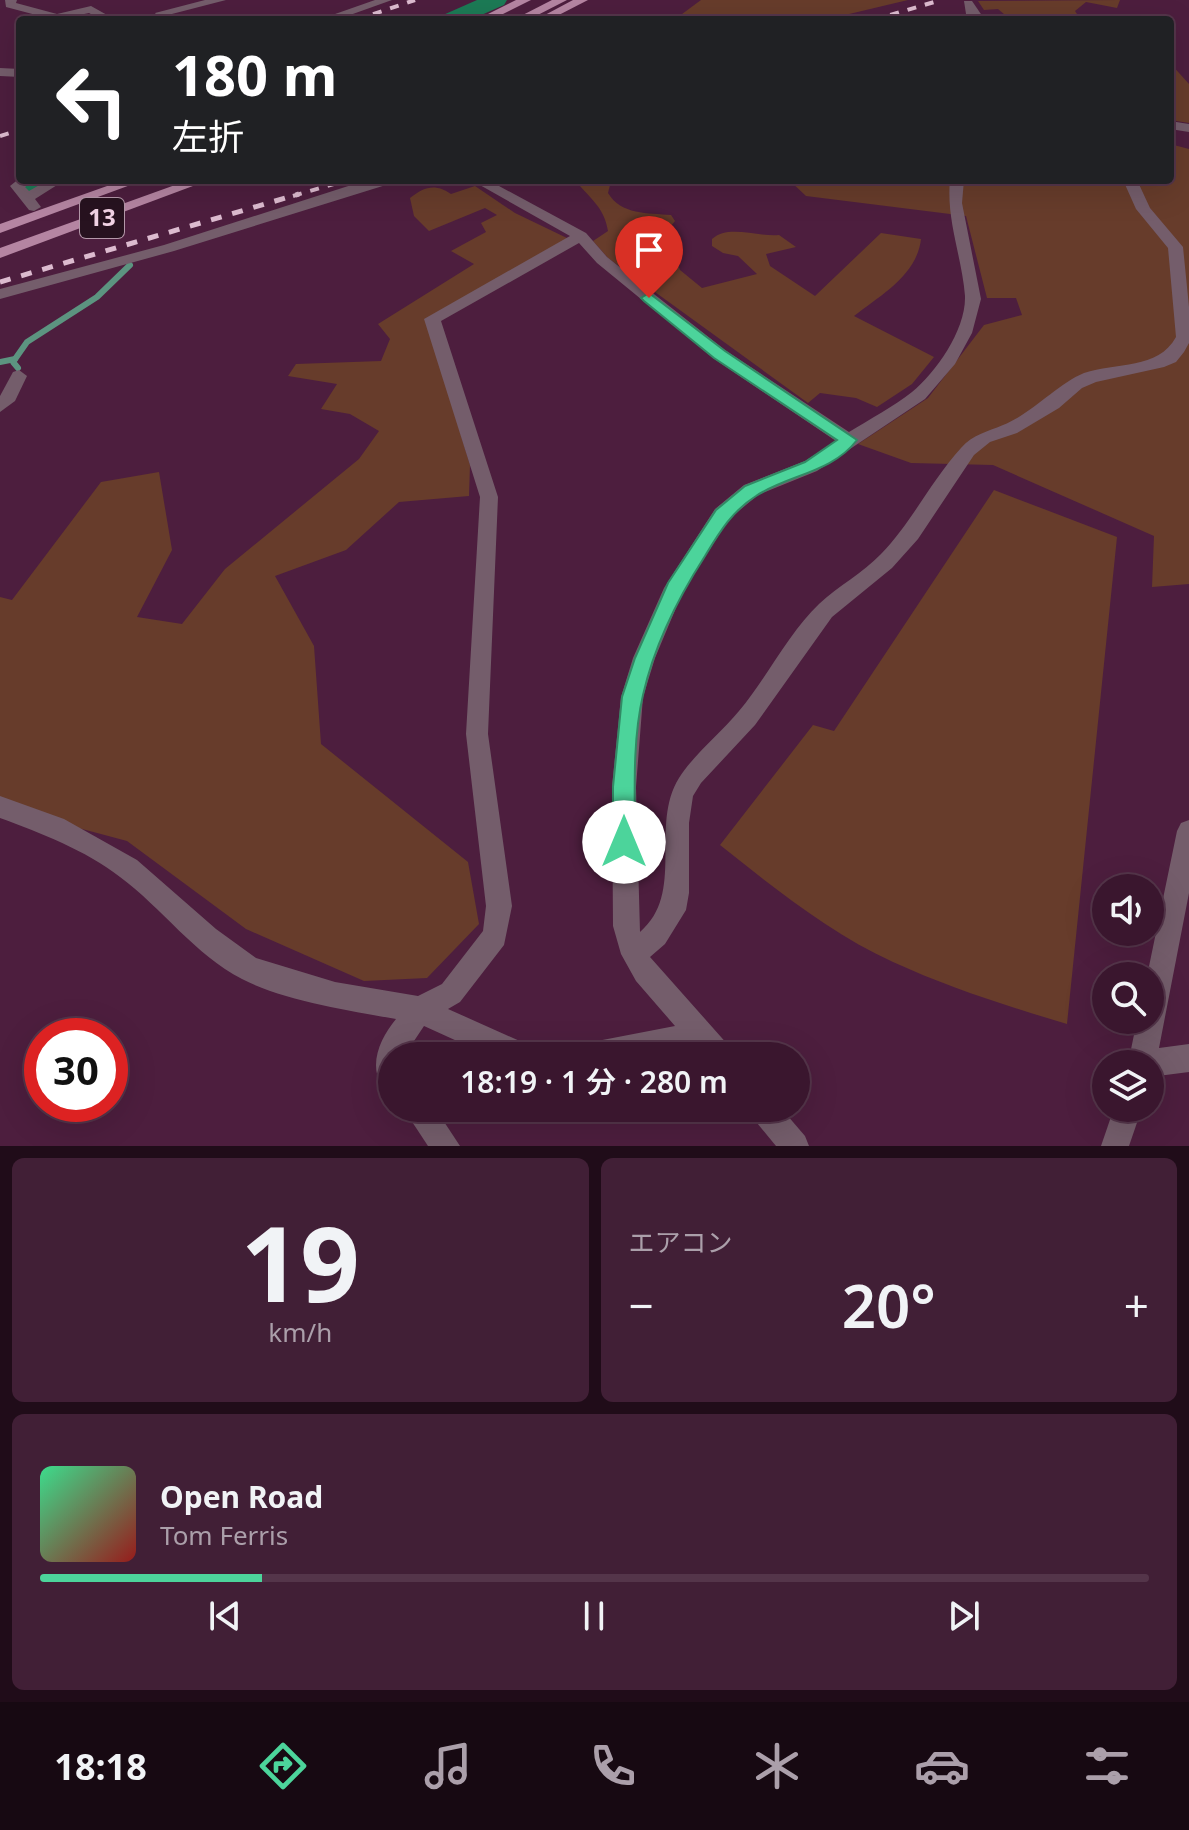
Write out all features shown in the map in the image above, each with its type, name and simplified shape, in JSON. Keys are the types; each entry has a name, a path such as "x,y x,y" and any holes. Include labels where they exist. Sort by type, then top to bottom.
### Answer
{"main road":[{"path":"491,16 525,0"},
{"path":"506,16 540,0"},
{"path":"527,16 561,0"},
{"path":"548,16 582,0"},
{"name":"13","path":"0,218 30,202 96,184"},
{"path":"0,229 126,184"},
{"path":"0,241 159,184"},
{"name":"13","path":"0,253 191,184"}],"street":[{"path":"11,0 10,5 53,16"},
{"path":"163,16 161,13 220,0"},
{"path":"336,16 386,0"},
{"path":"968,3 974,16"},
{"path":"61,16 91,9 103,16"},
{"path":"20,184 17,186 30,202 53,184"},
{"path":"0,294 169,248 369,184"},
{"path":"485,184 581,236 602,260 719,354 848,440"},
{"path":"706,1042 645,972 634,954 626,926 624,787 632,697 644,658 674,588 722,514 751,490 811,466 919,395 949,360 964,333 973,299 955,203 957,184"},
{"path":"634,954 656,935 673,910 677,893 677,823 682,794 693,776 747,718 825,611 885,563 911,534 968,451 984,438 1011,429 1053,404 1076,384 1091,377 1158,363 1176,352 1184,337 1175,247 1143,209 1132,184"},
{"path":"396,1042 420,1010 451,993 495,936 499,906 477,734 489,497 432,319 581,236"},
{"path":"0,406 9,397 19,376"},
{"path":"0,807 56,827 128,868 207,938 249,969 335,995 420,1010 490,1042"},
{"path":"1147,1050 1189,831"},
{"path":"1164,1061 1189,1058"},
{"path":"428,1122 446,1146"},
{"path":"775,1122 795,1146"},
{"path":"1115,1146 1123,1122"}],"shaded area":[{"path":"701,0 908,0 841,16 679,16"},
{"path":"1120,0 1117,8 1086,2 1075,11 1078,16 1006,16 998,9 984,10 978,1"},
{"path":"1174,67 1189,84 1189,123 1174,121"},
{"path":"1174,145 1189,149 1189,584 1152,587 1154,536 993,465 911,463 858,444 928,398 984,325 1022,315 1016,298 987,298 966,216 806,196 793,184 1174,184"},
{"path":"578,184 612,184 608,193 620,205 636,212 671,215 675,221 657,244 674,256 680,270 702,288 757,274 738,256 723,253 712,246 712,239 726,232 779,235 796,247 766,254 770,266 815,296 881,233 921,239 913,263 905,274 854,316 934,357 912,384 877,407 856,398 820,393 808,403 608,258 593,241 608,231 595,203"},
{"path":"475,186 515,213 569,239 426,319 470,465 469,496 399,502 346,550 275,576 314,646 321,744 468,862 479,924 427,978 364,981 246,929 127,841 0,807 0,597 12,600 101,482 159,472 172,550 137,617 182,624 225,569 359,459 379,431 350,414 321,409 337,384 288,376 296,364 381,361 390,339 378,324 474,264 451,251 486,232 481,223 497,215 485,208 429,231 414,216 410,198 430,188 440,188 451,194"},
{"path":"994,490 1117,537 1067,1024 957,988 870,950 803,909 720,845 813,725 834,731"}],"waterway":[{"path":"460,16 496,0"},
{"path":"31,187 36,184"},
{"path":"18,368 13,362 27,342 97,297 130,265"},
{"path":"0,362 15,359"}],"railway":[{"path":"368,16 415,0"},
{"path":"887,16 941,0"},
{"path":"0,136 16,131"},
{"path":"293,196 334,184"},
{"path":"0,282 299,194"}],"route":[{"path":"624,842 624,787 632,697 644,658 674,588 722,514 751,490 811,466 848,440 719,354 649,298"}]}
